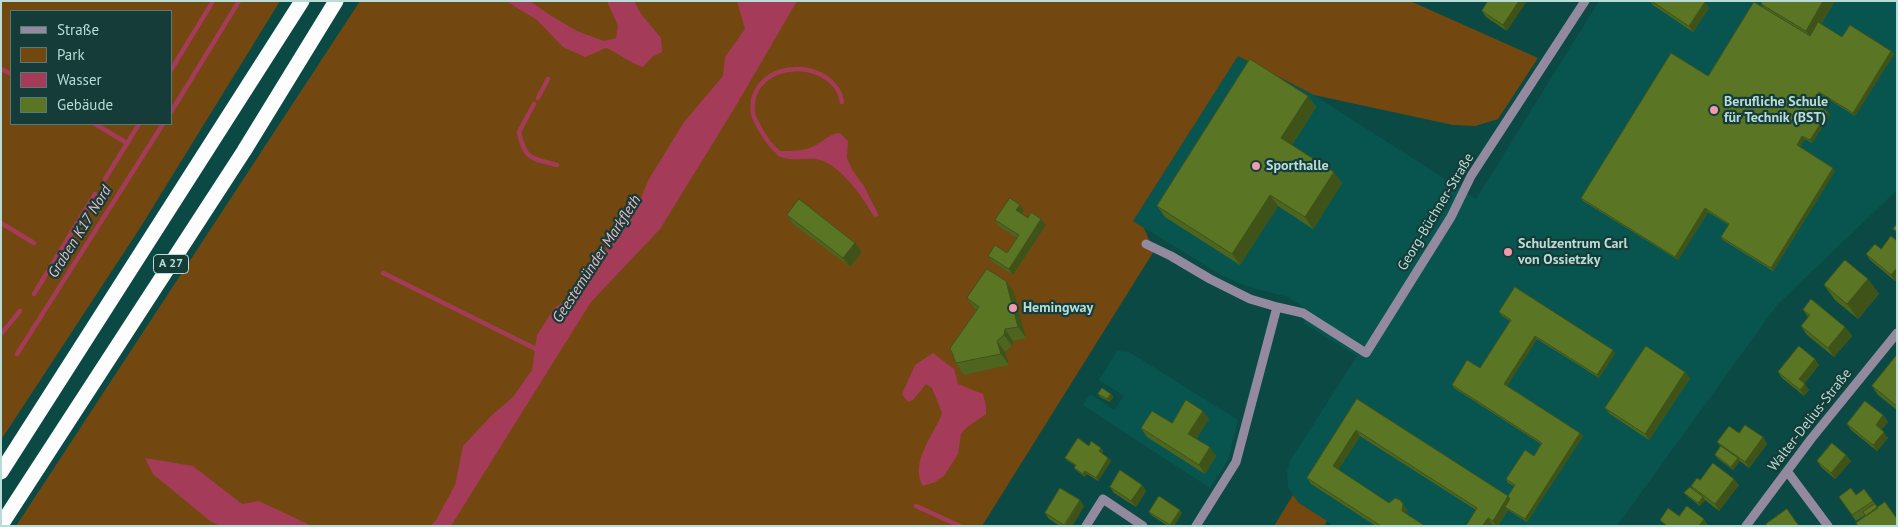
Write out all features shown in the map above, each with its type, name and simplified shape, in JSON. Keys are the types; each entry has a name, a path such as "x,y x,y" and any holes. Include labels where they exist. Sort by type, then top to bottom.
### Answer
{"highway":[{"name":"A 27","path":"1,472 302,1"},
{"name":"A 27","path":"1,525 239,159 336,1"}],"street":[{"name":"Georg-Büchner-Straße","path":"1146,244 1242,295 1277,307 1303,313 1366,353 1451,217 1472,176 1585,1"},
{"path":"1196,526 1236,462 1277,307"},
{"name":"Walter-Delius-Straße","path":"1746,526 1811,439 1897,333"},
{"path":"1787,471 1828,526"},
{"path":"1086,526 1103,499 1143,526"}],"shaded area":[{"name":"Schulzentrum Carl von Ossietzky","path":"1599,1 1897,1 1897,190 1777,305 1617,526 1334,526 1299,503 1288,487 1287,471 1290,461 1357,356 1303,323 1310,312 1288,297 1249,287 1223,276 1133,221 1238,56 1314,95 1476,199"},
{"path":"1117,351 1129,352 1238,420 1228,460 1210,488 1083,405 1090,394 1114,410 1124,396 1099,380"}],"green space":[{"path":"1,1 280,1 140,228 1,440"},
{"path":"360,1 1410,1 1538,58 1498,119 1475,126 1453,125 1314,95 1238,56 1133,221 1144,228 1154,251 982,526 16,526","holes":["987,318 1013,341 1012,346 1005,352 1009,365"]},
{"path":"1293,495 1299,503 1327,521 1324,526 1274,526"}],"water":[{"path":"506,1 530,1 577,31 604,41 616,38 618,26 607,1 634,1 641,14 661,38 662,52 652,57 643,67 606,48 585,57 563,47 537,20"},
{"path":"737,1 797,1 737,104 660,229 591,302 451,526 430,526 436,520 455,485 463,446 492,415 513,397 532,370 537,335 555,307 578,295 590,270 634,214 649,179 684,122 723,76 725,57 745,29"},
{"path":"840,133 848,141 847,158 853,171 864,186 879,216 874,217 857,191 833,166 815,159 791,159 777,155 776,151 806,149 830,136"},
{"path":"933,353 954,369 958,384 983,394 986,414 966,428 961,434 958,454 944,476 935,482 923,486 919,477 921,459 942,413 932,388 926,384 913,400 908,402 902,394 915,365"},
{"path":"145,458 193,466 242,504 259,501 312,526 220,526 210,521 153,474"}],"building":[{"path":"1488,1 1519,1 1503,25 1482,11"},
{"path":"1652,1 1704,1 1705,2 1689,26"},
{"path":"1763,1 1823,1 1806,31 1761,4"},
{"path":"1754,2 1810,36 1818,22 1842,37 1850,25 1891,51 1853,113 1819,92 1813,102 1828,112 1810,140 1802,136 1797,145 1833,168 1771,268 1721,237 1729,224 1705,208 1675,257 1581,198 1671,53 1708,76"},
{"name":"Sporthalle","path":"1250,59 1308,96 1281,138 1334,172 1305,217 1270,195 1232,254 1157,206"},
{"path":"1010,198 1020,205 1016,210 1028,218 1031,212 1041,219 1009,269 988,256 995,245 1007,253 1019,235 995,220"},
{"path":"799,199 855,243 843,258 787,215"},
{"path":"1897,224 1897,232 1893,229"},
{"path":"1891,236 1897,241 1897,268 1891,275 1866,254 1875,244 1881,249"},
{"path":"1845,260 1868,279 1847,304 1824,285"},
{"path":"987,269 1006,281 1018,327 1005,329 1004,335 997,341 1001,354 956,363 950,348 979,307 967,298"},
{"path":"1515,287 1613,350 1597,375 1535,336 1504,384 1580,433 1525,519 1505,507 1510,499 1508,496 1515,485 1506,479 1525,450 1534,456 1542,443 1452,385 1467,360 1480,368 1511,320 1499,312"},
{"path":"1811,299 1845,327 1828,348 1801,326 1810,315 1803,310"},
{"path":"1646,346 1685,372 1645,434 1605,408"},
{"path":"1799,346 1815,359 1799,379 1805,384 1800,390 1778,372"},
{"path":"1897,356 1897,406 1872,386"},
{"path":"1102,388 1111,394 1107,399 1098,394"},
{"path":"1357,399 1508,496 1493,521 1488,518 1482,526 1466,526 1477,508 1356,430 1333,466 1389,503 1395,498 1400,500 1403,504 1402,511 1425,526 1381,526 1307,478"},
{"path":"1186,400 1203,411 1188,434 1210,447 1199,465 1141,428 1152,411 1172,423"},
{"path":"1865,401 1883,415 1876,425 1884,432 1873,445 1847,424"},
{"path":"1745,425 1763,437 1745,462 1717,442 1729,426 1739,433"},
{"path":"1078,438 1089,446 1091,441 1101,448 1099,451 1108,458 1096,478 1085,471 1083,474 1074,468 1076,465 1065,458"},
{"path":"1832,443 1846,455 1831,473 1817,461"},
{"path":"1721,446 1738,458 1731,467 1715,455"},
{"path":"1713,463 1734,479 1715,504 1691,486 1697,478 1700,480"},
{"path":"1120,470 1142,485 1131,501 1110,487"},
{"path":"1690,487 1703,497 1698,503 1684,493"},
{"path":"1060,488 1080,500 1064,525 1045,513"},
{"path":"1851,488 1856,495 1864,489 1873,501 1852,515 1839,497"},
{"path":"1159,496 1180,510 1170,525 1149,512"},
{"path":"1885,502 1897,519 1897,526 1858,526 1856,523"},
{"path":"1875,504 1878,508 1866,516 1863,512"},
{"path":"1687,506 1704,519 1699,526 1667,526 1660,520 1668,508 1679,516"},
{"path":"1787,509 1799,526 1767,526 1766,524"}],"waterway":[{"path":"172,68 213,1"},
{"name":"Graben K17 Nord","path":"172,110 239,1"},
{"path":"1,69 10,74"},
{"path":"781,154 768,142 753,115 754,97 760,85 770,76 783,71 798,69 812,71 825,77 836,87 842,102"},
{"path":"538,98 548,79"},
{"path":"534,104 519,132 521,141 531,157 557,165"},
{"path":"97,125 127,143"},
{"path":"105,179 138,125"},
{"name":"Graben K17 Nord","path":"17,354 162,125"},
{"path":"34,294 95,194"},
{"path":"1,223 34,243"},
{"path":"383,273 538,350"},
{"path":"1,334 20,311"},
{"path":"916,506 960,526"}],"place":[{"name":"Berufliche Schule für Technik (BST)","path":"1714,110"},
{"name":"Sporthalle","path":"1256,166"},
{"name":"Schulzentrum Carl von Ossietzky","path":"1508,252"},
{"name":"Hemingway","path":"1013,308"}],"water label":[{"name":"Geestemünder Markfleth","path":"597,259"}]}
